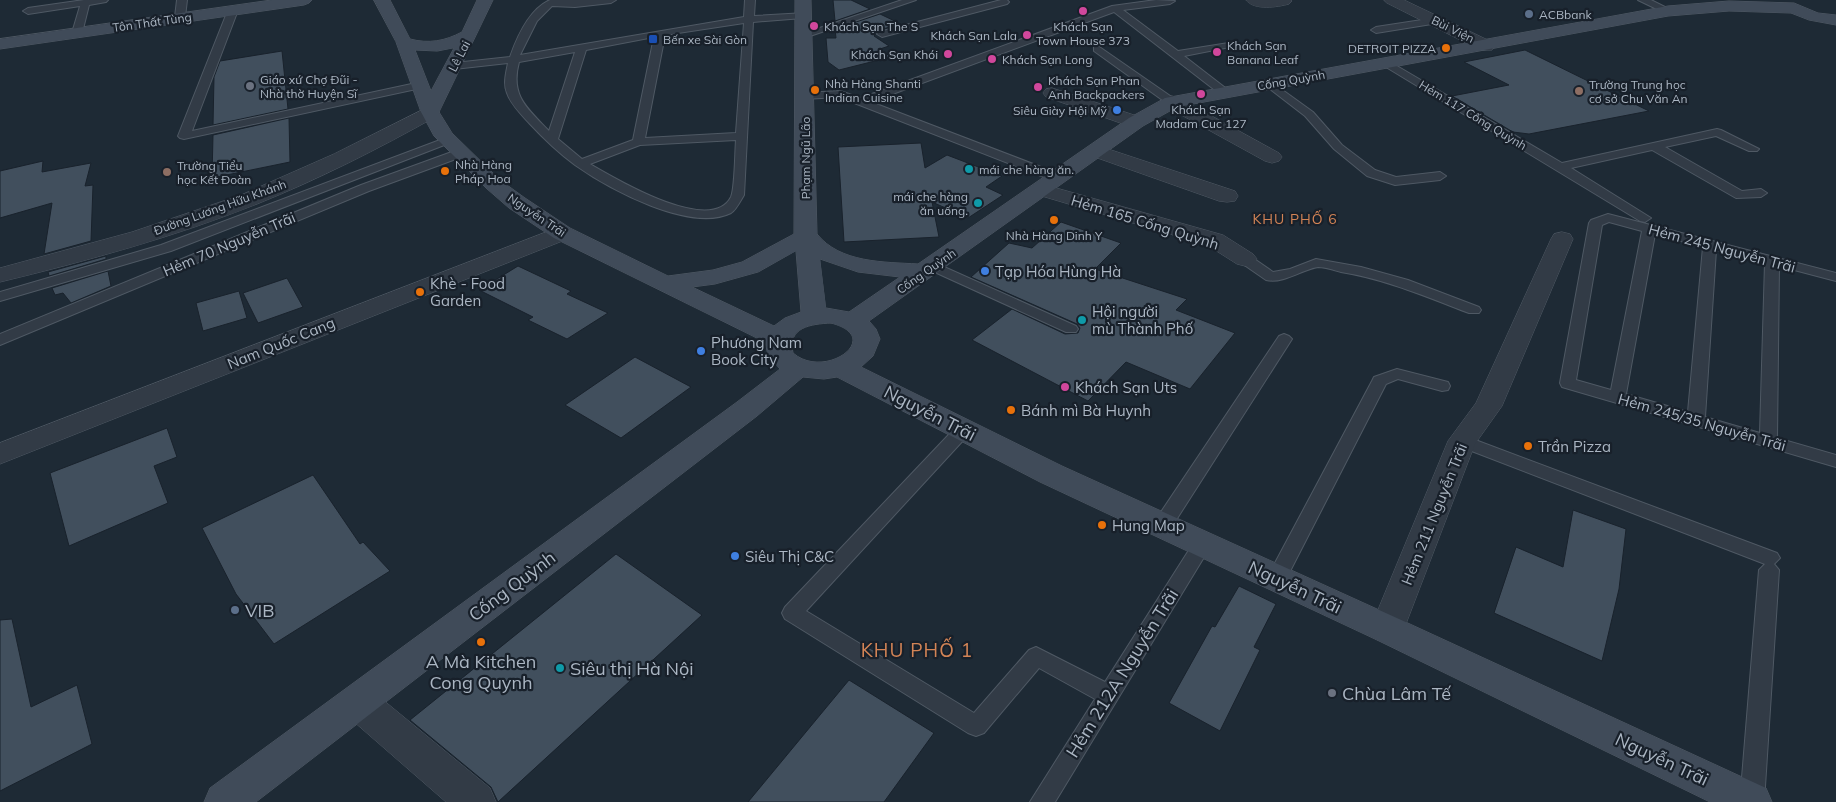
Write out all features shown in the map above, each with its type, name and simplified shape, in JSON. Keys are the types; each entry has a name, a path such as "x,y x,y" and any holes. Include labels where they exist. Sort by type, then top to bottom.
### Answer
{"main road":[{"name":"Tôn Thất Tùng","path":"0,44 304,0"},
{"name":"Nguyễn Trãi","path":"382,0 404,42 430,112 454,146 517,203 562,233 779,339"},
{"name":"Lê Lai","path":"430,112 469,36 485,0"},
{"path":"1802,3 1836,6"},
{"path":"1802,3 1815,17 1836,20"},
{"name":"Cống Quỳnh","path":"853,321 1136,122 1172,102 1385,62 1486,46 1668,11 1802,3"},
{"name":"Phạm Ngũ Lão","path":"803,7 805,228 814,316"},
{"path":"404,42 418,47 434,48 454,44 469,36"},
{"path":"666,284 715,277 750,267 807,236 819,250 855,264 873,268 928,269"},
{"path":"837,316 853,321 862,328 866,336 867,345 862,354 853,362 841,368 826,371 798,368 787,362 781,355 778,347 779,339 788,327 805,318 837,316"},
{"name":"Cống Quỳnh","path":"224,802 747,409 798,368"},
{"name":"Nguyễn Trãi","path":"841,368 963,430 1162,526 1387,629 1752,802"}],"street":[{"path":"1254,0 1256,2 1284,0"},
{"name":"Bùi Viện","path":"1392,0 1486,46"},
{"path":"1052,93 1136,122"},
{"path":"1172,102 1272,157"},
{"name":"Đường Lương Hữu Khánh","path":"0,275 78,263 190,229 293,190 347,156 430,112"},
{"path":"1096,151 1228,196"},
{"name":"Hẻm 165 Cống Quỳnh","path":"1050,184 1145,221 1215,240 1245,259"},
{"name":"Nam Quốc Cang","path":"0,454 562,233"},
{"name":"Hẻm 211 Nguyễn Trãi","path":"1387,629 1462,441 1488,406 1562,239"},
{"path":"358,702 476,802"}],"lane":[{"path":"28,11 103,0"},
{"path":"180,17 182,0"},
{"path":"560,0 552,2 531,22 515,59 510,78 512,93 521,106 552,140 582,163 635,193 668,207 710,216 726,213 735,204 738,195 750,0"},
{"path":"552,2 575,4 611,0"},
{"path":"804,35 911,0"},
{"path":"1284,0 1290,0"},
{"path":"1643,0 1668,11"},
{"path":"860,102 1114,8 1170,1"},
{"path":"882,34 1004,2"},
{"path":"77,32 85,3"},
{"path":"454,66 580,49 803,7"},
{"path":"1114,8 1224,92"},
{"path":"233,10 184,136 421,85"},
{"path":"878,11 912,25"},
{"path":"1376,30 1435,21"},
{"path":"638,142 660,34"},
{"path":"1175,55 1232,44"},
{"path":"552,140 580,49"},
{"path":"1098,49 1172,102"},
{"name":"Hẻm 117 Cống Quỳnh","path":"1385,62 1560,167 1647,224"},
{"path":"1270,84 1309,114 1338,148 1371,173 1395,180 1440,176"},
{"path":"804,96 840,94 1050,184"},
{"path":"1560,167 1716,132 1753,149"},
{"path":"582,163 638,142 741,136"},
{"path":"190,229 242,218 293,190 454,146"},
{"name":"Hẻm 70 Nguyễn Trãi","path":"0,340 365,188 454,146"},
{"path":"1654,146 1740,195 1758,198"},
{"path":"242,218 259,231"},
{"name":"Hẻm 245 Nguyễn Trãi","path":"1568,383 1596,223 1608,218 1647,224 1710,245 1836,278"},
{"path":"1617,398 1647,224"},
{"path":"1696,421 1710,245"},
{"path":"1245,259 1270,277 1294,272 1316,263 1361,270 1404,283 1474,310"},
{"path":"1768,442 1772,261"},
{"path":"0,297 78,263"},
{"path":"928,269 1071,329"},
{"path":"1162,526 1284,339"},
{"path":"1276,578 1380,381 1397,374 1442,386"},
{"name":"Hẻm 245/35 Nguyễn Trãi","path":"1568,383 1836,461"},
{"path":"963,430 792,613 976,726 1036,656 1108,695"},
{"path":"1462,441 1770,564 1752,802"},
{"name":"Hẻm 212A Nguyễn Trãi","path":"1042,802 1203,544"}],"building":[{"path":"833,0 851,0 870,9 835,21"},
{"path":"880,14 901,24 879,30 874,36 889,46 880,49 891,57 839,70 828,62 826,38 836,38 835,29"},
{"path":"1525,50 1649,111 1529,134 1513,132 1452,96 1509,85 1464,62"},
{"name":"Giáo xứ Chợ Đũi - Nhà thờ Huyện Sĩ","path":"282,51 288,109 213,125 214,77 220,61"},
{"path":"289,118 290,162 212,178 213,135"},
{"path":"921,143 925,168 947,155 1002,176 986,187 1003,195 968,218 932,202 939,237 844,242 838,147"},
{"path":"43,161 42,172 91,163 85,186 93,185 91,241 44,254 52,203 0,218 0,171"},
{"name":"Hội người mù Thành Phố","path":"1061,222 1121,243 1095,269 1187,299 1176,310 1235,333 1190,389 1126,362 1088,401 972,340 1012,309 1065,334 1078,333 1080,328 1077,324 971,277 1009,243 1032,248"},
{"path":"106,256 106,259 49,276 48,272"},
{"path":"518,266 571,291 567,294 608,313 567,339 528,320 533,317 479,290"},
{"path":"108,271 111,286 71,303 63,293 55,295 52,288"},
{"path":"287,278 303,307 258,323 243,293"},
{"path":"239,291 247,318 203,331 196,303"},
{"path":"635,357 691,387 621,438 565,405"},
{"path":"167,428 177,457 154,466 168,503 69,546 50,473"},
{"path":"313,475 360,544 363,542 390,571 274,644 236,594 202,528"},
{"path":"1573,510 1626,529 1619,589 1602,661 1494,613 1516,547 1563,567"},
{"name":"Siêu thị Hà Nội","path":"616,554 702,615 498,802 491,787 410,720"},
{"path":"1239,586 1276,604 1254,647 1260,650 1220,731 1169,703 1212,626 1215,627"},
{"path":"12,619 31,707 77,685 92,744 0,791 0,620"},
{"path":"849,680 934,733 884,802 748,802"}],"place":[{"name":"Khách Sạn Town House 373","path":"1083,11"},
{"name":"ACBbank","path":"1529,14"},
{"name":"Khách Sạn The S","path":"814,26"},
{"name":"Khách Sạn Lala","path":"1027,35"},
{"name":"Bến xe Sài Gòn","path":"653,39"},
{"name":"DETROIT PIZZA","path":"1446,48"},
{"name":"Khách Sạn Banana Leaf","path":"1217,52"},
{"name":"Khách Sạn Khói","path":"948,54"},
{"name":"Khách Sạn Long","path":"992,59"},
{"name":"Giáo xứ Chợ Đũi - Nhà thờ Huyện Sĩ","path":"250,86"},
{"name":"Khách Sạn Phan Anh Backpackers","path":"1038,87"},
{"name":"Nhà Hàng Shanti Indian Cuisine","path":"815,90"},
{"name":"Trường Trung học cơ sở Chu Văn An","path":"1579,91"},
{"name":"Khách Sạn Madam Cuc 127","path":"1201,94"},
{"name":"Siêu Giày Hội Mỹ","path":"1117,110"},
{"name":"mái che hàng ăn.","path":"969,169"},
{"name":"Nhà Hàng Pháp Hoa","path":"445,171"},
{"name":"Trường Tiểu học Kết Đoàn","path":"167,172"},
{"name":"mái che hàng ăn uống.","path":"978,203"},
{"name":"Nhà Hàng Dinh Y","path":"1054,220"},
{"name":"Tạp Hóa Hùng Hà","path":"985,271"},
{"name":"Khè - Food Garden","path":"420,292"},
{"name":"Hội người mù Thành Phố","path":"1082,320"},
{"name":"Phương Nam Book City","path":"701,351"},
{"name":"Khách Sạn Uts","path":"1065,387"},
{"name":"Bánh mì Bà Huynh","path":"1011,410"},
{"name":"Trần Pizza","path":"1528,446"},
{"name":"Hung Map","path":"1102,525"},
{"name":"Siêu Thị C&C","path":"735,556"},
{"name":"VIB","path":"235,610"},
{"name":"A Mà Kitchen Cong Quynh","path":"481,642"},
{"name":"Siêu thị Hà Nội","path":"560,668"},
{"name":"Chùa Lâm Tế","path":"1332,693"}],"district":[{"name":"KHU PHỐ 6","path":"1295,219"},
{"name":"KHU PHỐ 1","path":"917,650"}]}
